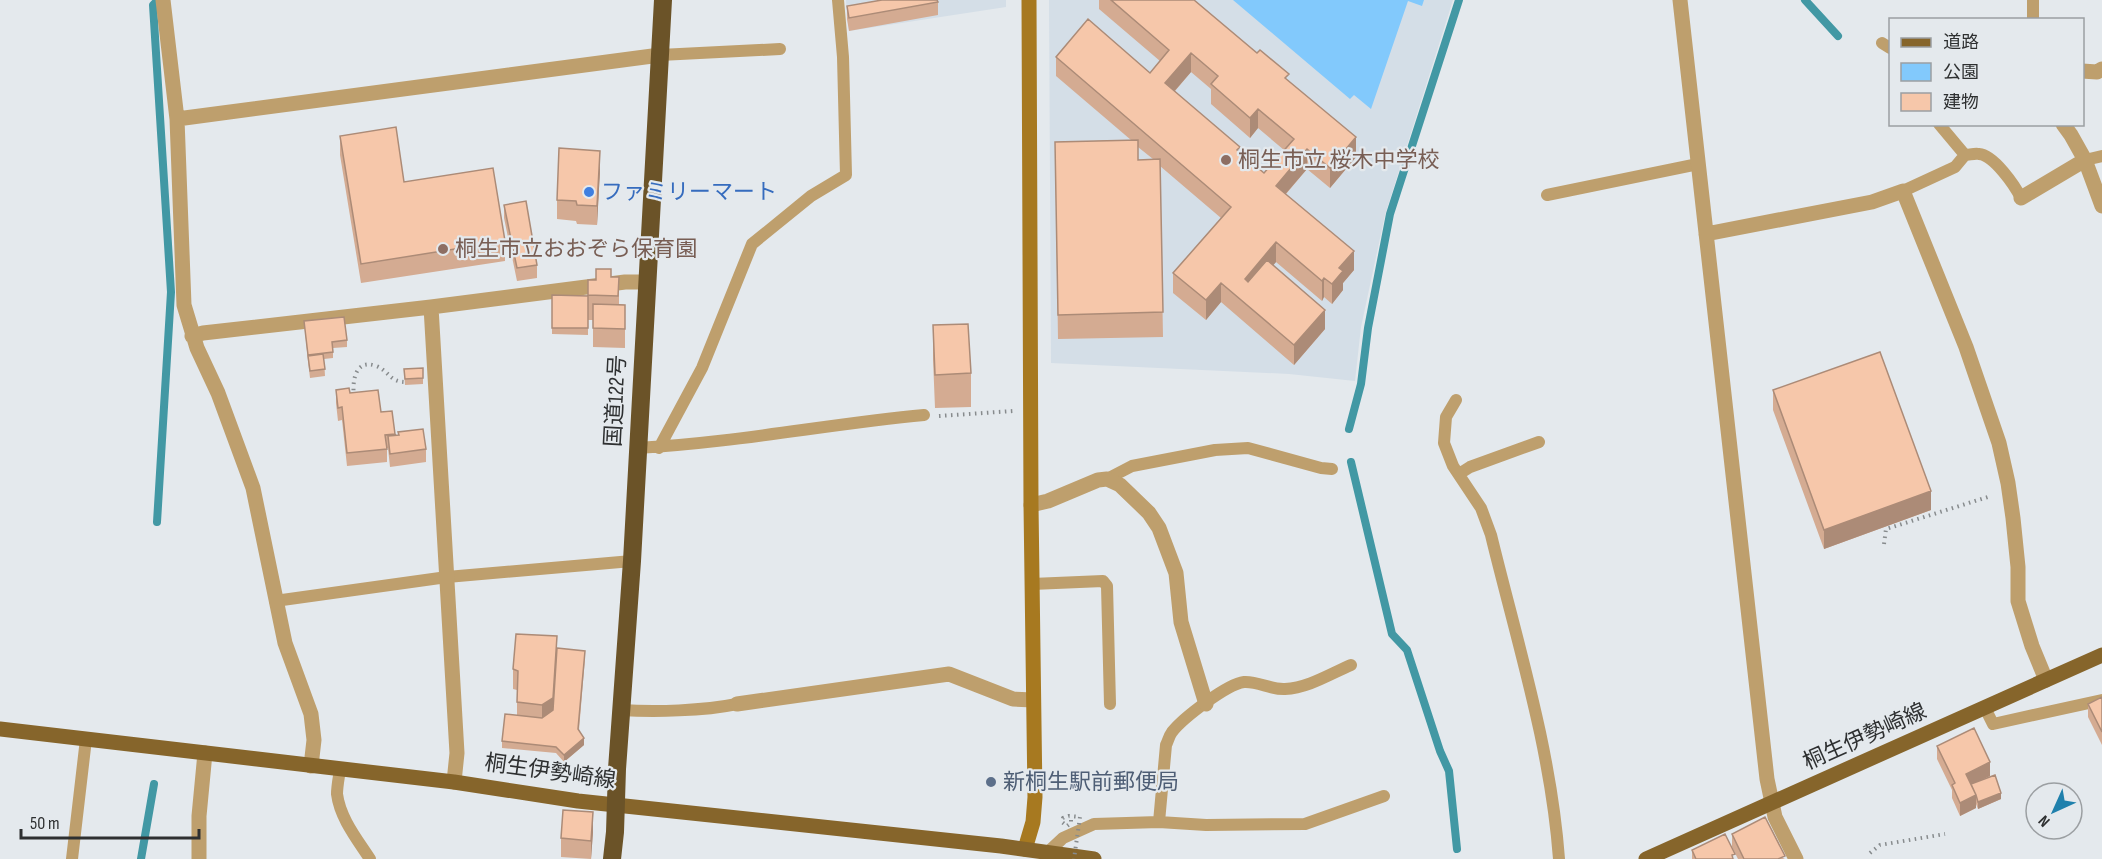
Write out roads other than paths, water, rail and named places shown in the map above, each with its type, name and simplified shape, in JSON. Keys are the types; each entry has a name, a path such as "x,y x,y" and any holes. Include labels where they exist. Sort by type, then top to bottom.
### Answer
{"highway":[{"name":"国道122号","path":"612,859 632,561 663,0"}],"main road":[{"name":"桐生伊勢崎線","path":"1646,859 2102,655"},
{"name":"桐生伊勢崎線","path":"0,729 454,782 578,801 1022,854 1048,852 1094,859"}],"street":[{"path":"164,0 177,119 184,305 192,336 218,393 254,488 285,643 310,714 314,740 311,766"},
{"path":"1022,854 1034,822 1029,0"},
{"path":"1680,0 1771,803 1775,817 1796,859"},
{"path":"177,119 660,55"},
{"path":"2084,71 2097,72 2102,69"},
{"path":"2064,126 2085,160 2102,206"},
{"path":"2021,198 2085,160"},
{"path":"1706,234 1872,202 1903,191 1966,347 1999,443 2009,490 2018,567 2018,601 2032,646 2046,680"},
{"path":"192,336 624,282 647,282"},
{"path":"430,308 457,753 454,782"},
{"path":"1031,505 1048,501 1098,480 1107,479 1126,490 1149,513 1159,528 1176,573 1181,622 1206,704"},
{"path":"736,704 949,674 1013,699 1033,700"},
{"path":"199,859 199,816 205,753"}],"lane":[{"path":"658,447 702,368 752,244 811,196 846,175 843,57 838,0"},
{"path":"2033,0 2033,18"},
{"path":"660,55 780,49"},
{"path":"1941,126 1965,155"},
{"path":"1903,191 1955,168 1965,155 1979,154 1988,156 2014,184 2021,198"},
{"path":"2085,160 2102,156"},
{"path":"1548,195 1698,164"},
{"path":"1456,400 1446,417 1444,443 1451,461 1481,508 1491,535 1540,735 1556,826 1559,859"},
{"path":"638,448 706,443 869,420 924,415"},
{"path":"1459,474 1470,467 1540,442"},
{"path":"1107,479 1132,466 1215,450 1248,448 1332,469"},
{"path":"275,601 447,577 632,561"},
{"path":"1032,584 1103,581 1107,586 1110,704"},
{"path":"1159,822 1166,745 1171,733 1183,722 1227,687 1238,683 1247,682 1276,689 1287,689 1305,685 1351,665"},
{"path":"1985,708 1993,724 2102,700"},
{"path":"621,710 722,707 736,704"},
{"path":"72,859 86,739"},
{"path":"340,769 337,790 340,808 347,824 370,859"},
{"path":"1048,852 1063,838 1094,824 1159,822 1206,825 1305,824 1384,796"}],"waterway":[{"path":"1349,429 1361,384 1368,328 1390,214 1459,0"},
{"path":"1805,0 1838,36"},
{"path":"157,1 153,5 171,292 157,522"},
{"path":"1351,462 1392,634 1407,650 1440,751 1449,771 1457,849"},
{"path":"141,859 154,784"}],"place":[{"name":"桐生市立 桜木中学校","path":"1226,160"},
{"name":"ファミリーマート","path":"589,192"},
{"name":"桐生市立おおぞら保育園","path":"443,249"},
{"name":"新桐生駅前郵便局","path":"991,782"}]}
